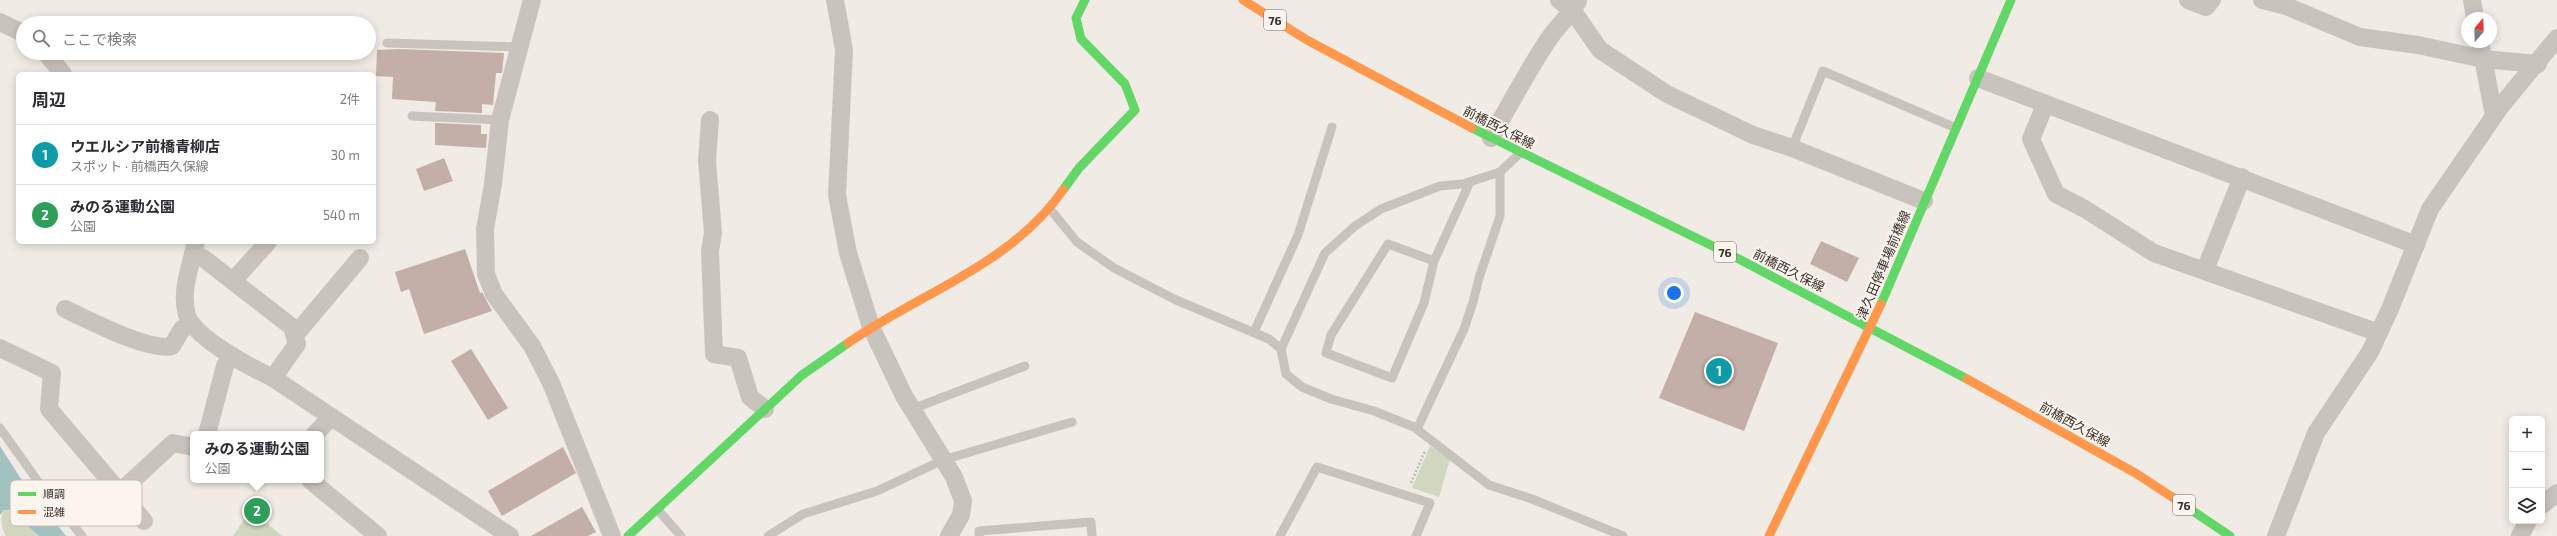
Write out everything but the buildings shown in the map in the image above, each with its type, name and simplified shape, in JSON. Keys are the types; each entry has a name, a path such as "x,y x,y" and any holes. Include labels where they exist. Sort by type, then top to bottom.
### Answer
{"main road":[{"path":"628,536 802,375 871,327 984,264 1015,241 1050,209 1079,168 1135,110 1125,84 1081,39 1076,18 1085,0"},
{"name":"前橋西久保線","path":"1243,0 1307,40 1490,138 1735,257 1871,327 2138,474 2230,536"},
{"name":"津久田停車場前橋線","path":"1769,536 1871,327 2011,0"}],"street":[{"path":"532,0 500,120 493,184 485,229 486,274 494,294 532,346 551,383 612,536"},
{"path":"835,0 844,50 837,195 848,253 871,327 912,409 954,477 963,501 961,515 949,536"},
{"path":"1559,0 1576,5 1600,50 1667,94 1753,135 1792,148 1924,201"},
{"path":"2188,0 2206,7 2212,0"},
{"path":"2262,0 2286,6 2360,37 2418,45 2481,50 2538,64"},
{"path":"2472,0 2474,12"},
{"path":"1490,138 1526,74 1559,23 1576,5"},
{"path":"0,22 16,30"},
{"path":"2276,536 2316,433 2370,352 2430,209 2494,116 2538,64 2557,38"},
{"path":"2481,50 2494,116"},
{"path":"52,60 61,72"},
{"path":"1978,78 2045,105 2242,177 2416,245"},
{"path":"2045,105 2030,140 2056,194 2085,209 2154,253 2379,333"},
{"path":"710,120 708,161 713,233 710,251 714,354 738,358 750,397 765,409"},
{"path":"2205,270 2242,177"},
{"path":"233,281 266,244"},
{"path":"194,248 203,258 292,326 296,334 297,344 273,378"},
{"path":"194,248 186,282 187,315 192,324 231,357 273,378 510,536"},
{"path":"296,334 360,258"},
{"path":"65,310 139,341 166,348 172,346 182,329 192,324"},
{"path":"0,348 52,373 49,410 110,480"},
{"path":"208,431 225,366 231,357"},
{"path":"318,431 331,417"},
{"path":"133,480 173,443 190,446"},
{"path":"314,483 378,536"},
{"path":"2545,502 2557,492"},
{"path":"2520,536 2526,524"}],"lane":[{"path":"387,43 520,47"},
{"path":"1792,148 1823,71 1956,128"},
{"path":"412,116 500,120"},
{"path":"1254,332 1298,236 1332,127"},
{"path":"1520,153 1500,172 1470,182 1440,186 1381,209 1356,226 1325,253 1281,349 1286,374 1302,387 1331,399 1374,411 1416,429 1489,485 1532,499 1623,536"},
{"path":"1416,429 1464,329 1473,302 1479,278 1500,216 1500,172"},
{"path":"1434,261 1388,244 1331,335 1326,353 1392,378 1424,303 1434,261 1470,182"},
{"path":"1050,209 1077,242 1114,268 1176,300 1269,339 1281,349"},
{"path":"912,409 1025,366"},
{"path":"768,536 803,514 878,490 943,460 1072,422"},
{"path":"0,428 37,480"},
{"path":"1280,536 1317,467 1430,503 1416,536"},
{"path":"657,509 681,536"},
{"path":"979,536 979,531 1091,522 1092,536"},
{"path":"74,526 82,536"}],"path":[{"path":"1406,495 1430,439"}],"green space":[{"path":"1430,446 1450,459 1439,497 1412,488"},
{"path":"259,498 267,523 282,536 233,536"},
{"path":"4,509 10,512 10,526 29,526 39,536 6,536 3,529 2,515"}],"water":[{"path":"0,446 22,480 10,480 10,510 4,510 0,515"},
{"path":"28,526 58,526 66,536 39,536"}],"traffic: fast":[{"path":"1063,190 1079,168 1135,110 1125,84 1081,39 1076,18 1085,0"},
{"path":"1881,304 2011,0"},
{"path":"1472,128 1735,257 1967,379"},
{"path":"628,536 802,375 848,343"},
{"path":"2172,497 2230,536"}],"traffic: slow":[{"path":"1243,0 1307,40 1472,128"},
{"path":"848,343 876,325 963,276 1018,239 1042,216 1063,190"},
{"path":"1769,536 1881,304"},
{"path":"1967,379 2137,474 2172,497"}],"place":[{"name":"ウエルシア前橋青柳店","path":"1719,371"},
{"name":"みのる運動公園","path":"257,511"}]}
